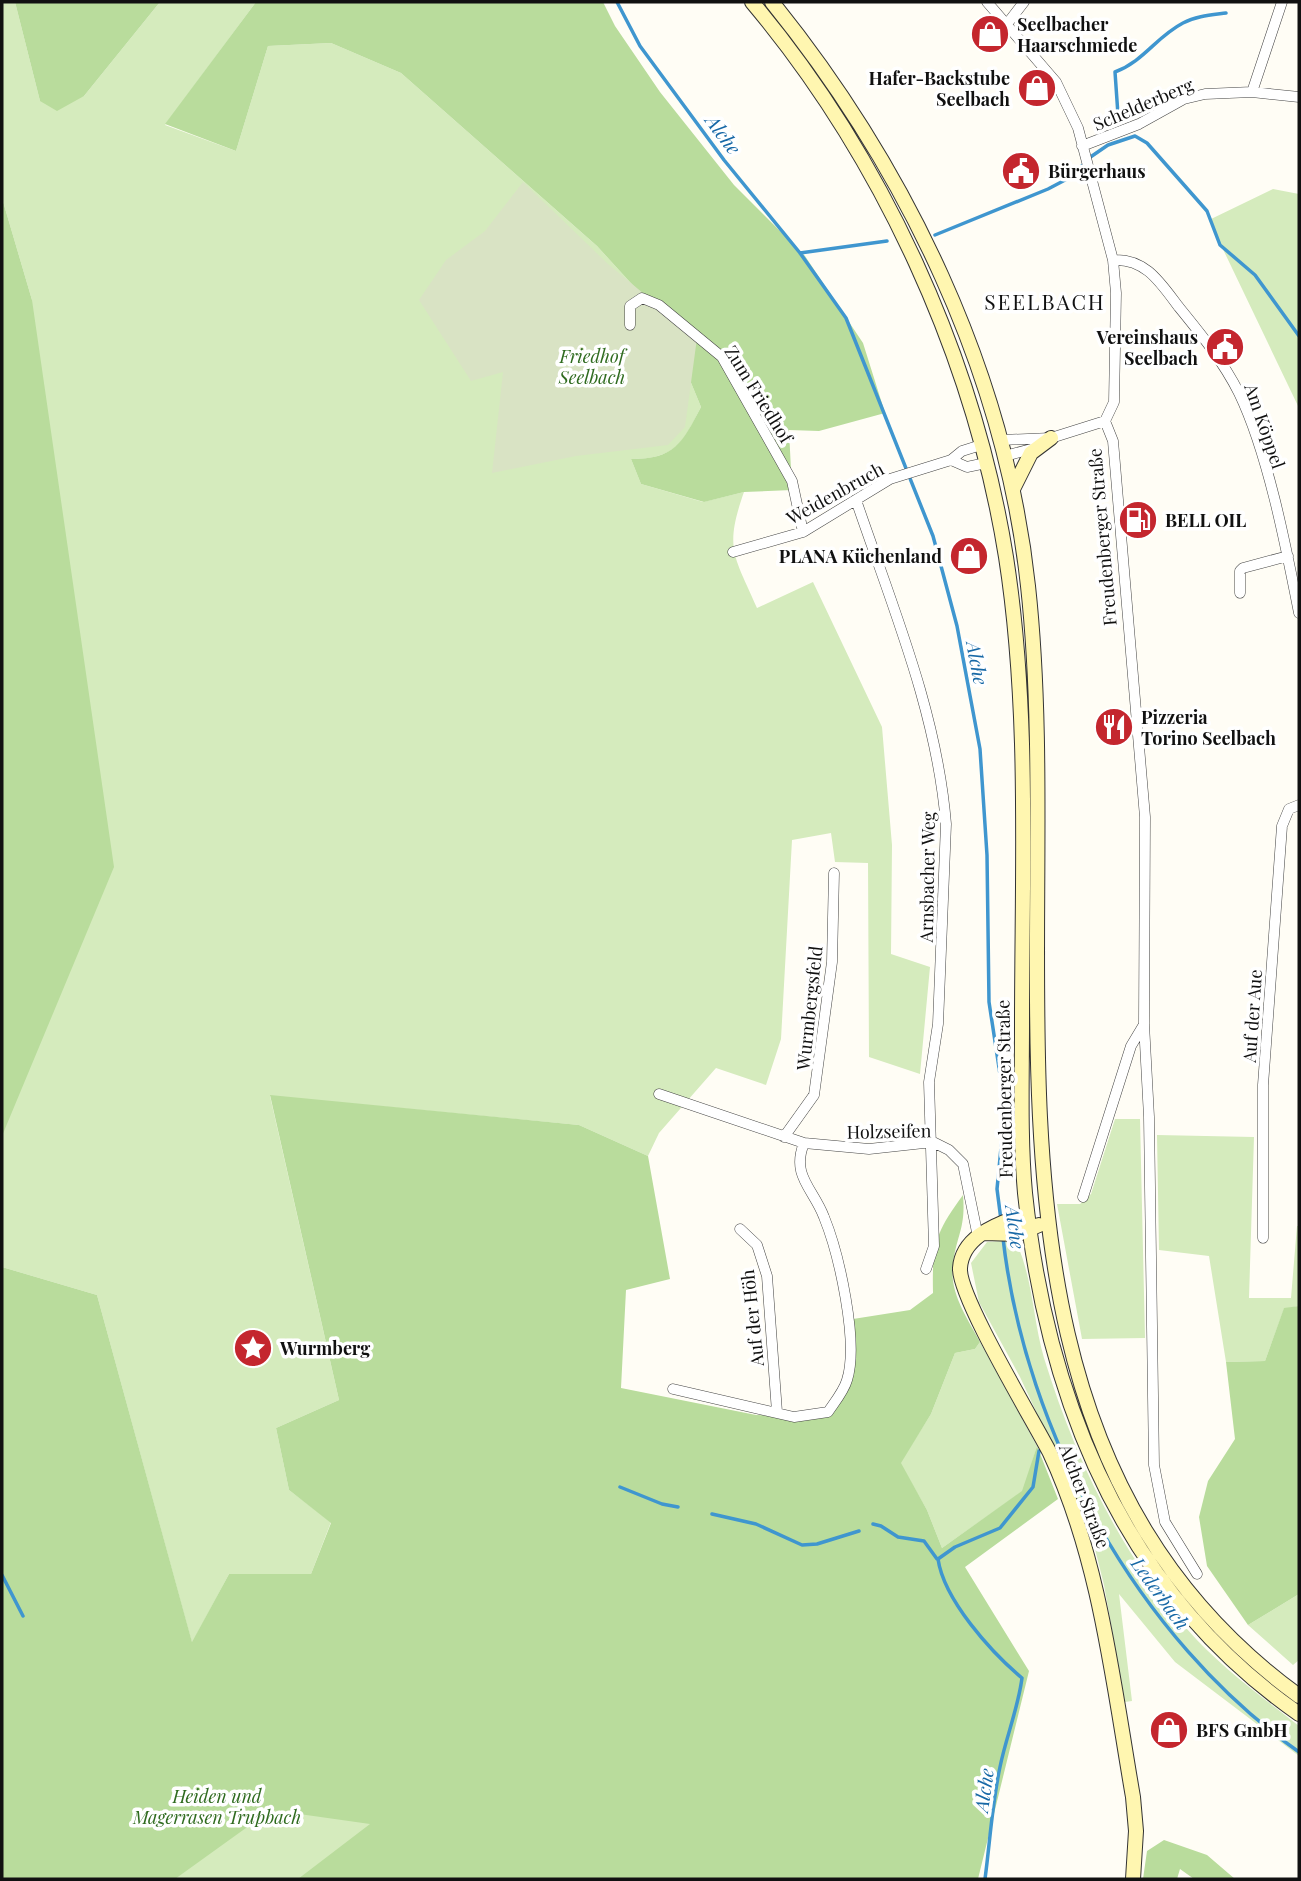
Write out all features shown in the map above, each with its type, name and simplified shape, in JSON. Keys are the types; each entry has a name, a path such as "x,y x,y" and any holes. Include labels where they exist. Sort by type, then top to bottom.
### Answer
{"main road":[{"name":"Freudenberger Straße","path":"752,2 819,90 885,198 927,288 986,463 1009,579 1019,703 1023,1143 1026,1199 1039,1284 1060,1374 1086,1449 1111,1503 1142,1556 1190,1617 1246,1674 1299,1714"},
{"name":"Freudenberger Straße","path":"772,2 831,81 866,135 928,245 966,334 1001,440 1013,489 1028,585 1035,704 1037,1078 1047,1224 1056,1282 1076,1366 1102,1445 1124,1495 1155,1547 1194,1599 1241,1649 1299,1696"},
{"path":"981,445 1001,440"},
{"path":"1013,489 1021,468 1045,442"},
{"path":"986,463 1005,456"},
{"path":"986,1233 1011,1227 1015,1218 1031,1226 1047,1224"},
{"name":"Alcher Straße","path":"986,1233 963,1258 962,1279 974,1308 1050,1454 1079,1528 1095,1591 1133,1797 1136,1831 1133,1879"}],"street":[{"path":"987,2 1061,90 1082,146 1113,260 1116,293 1114,402 1105,421 1005,456"},
{"path":"1007,24 1024,2"},
{"path":"1252,92 1282,2"},
{"name":"Schelderberg","path":"1082,146 1139,124 1184,99 1215,93 1298,94"},
{"name":"Am Köppel","path":"1113,260 1128,259 1150,271 1231,377 1248,415 1288,556 1299,613"},
{"name":"Zum Friedhof","path":"630,325 630,306 642,298 649,299 676,317 722,358 792,481 803,532"},
{"name":"Freudenberger Straße","path":"1105,421 1114,441 1116,502 1145,817 1144,1024 1149,1117 1154,1465 1165,1522 1197,1574"},
{"path":"1001,440 1045,442"},
{"name":"Weidenbruch","path":"733,552 803,532 879,484 908,472 951,460 962,450 981,445"},
{"name":"Weidenbruch","path":"951,460 967,467 986,463"},
{"name":"Arnsbacher Weg","path":"856,500 918,680 930,724 944,800 946,824 938,1024 929,1082 933,1142 934,1246 926,1269"},
{"path":"1240,593 1240,571 1243,568 1288,556"},
{"name":"Auf der Aue","path":"1263,1238 1263,1085 1282,826 1290,809 1299,805"},
{"name":"Wurmbergsfeld","path":"784,1137 814,1095 832,962 834,873"},
{"name":"Freudenberger Straße","path":"1083,1197 1131,1046 1144,1024"},
{"name":"Holzseifen","path":"659,1094 804,1143 869,1149 933,1142 949,1150 963,1164 986,1233"},
{"path":"673,1389 794,1417 828,1412 848,1380 850,1333 842,1268 824,1214 802,1177 799,1158 804,1143"},
{"name":"Auf der Höh","path":"740,1229 757,1245 767,1276 777,1412"}],"green space":[{"path":"2,2 15,2 40,101 84,96 160,2 256,2 165,125 236,151 268,46 331,43 401,73 597,246 639,292 687,373 701,407 683,439 668,452 631,459 641,484 703,502 744,492 734,527 734,552 757,608 813,582 882,727 892,845 891,954 930,967 920,1074 869,1057 868,863 835,862 831,833 792,840 781,1039 766,1085 716,1068 659,1133 648,1156 579,1125 270,1096 339,1400 276,1428 289,1490 331,1522 311,1574 229,1574 192,1643 97,1295 2,1267 2,1136 32,300 2,198"},
{"path":"15,2 160,2 84,96 57,111 40,101"},
{"path":"256,2 603,2 615,26 660,92 734,185 805,256 863,343 885,413 819,431 789,430 792,490 744,492 704,502 641,484 631,459 658,456 667,452 682,439 701,407 687,373 639,292 597,246 401,73 331,43 268,46 236,151 165,124"},
{"name":"Friedhof Seelbach","path":"523,182 608,264 697,338 685,427 668,445 576,456 492,473 503,372 471,381 419,300 446,260 485,231"},
{"path":"1273,189 1299,194 1299,408 1209,220"},
{"path":"2,198 32,300 114,867 2,1136"},
{"path":"270,1095 579,1125 648,1156 670,1279 626,1290 621,1388 756,1415 829,1417 852,1374 853,1319 910,1310 933,1293 933,1263 937,1240 946,1220 963,1195 962,1224 954,1255 954,1286 960,1305 980,1342 975,1349 955,1353 931,1414 901,1463 927,1510 942,1548 1022,1491 1037,1446 1058,1499 965,1567 1029,1671 978,1879 298,1879 370,1824 271,1810 175,1879 2,1879 2,1267 97,1295 192,1642 229,1574 311,1574 331,1523 289,1490 276,1428 339,1400"},
{"path":"1115,1119 1140,1119 1145,1338 1082,1339 1057,1204 1080,1204 1091,1194"},
{"path":"1157,1135 1254,1137 1249,1298 1291,1298 1299,1226 1299,1306 1284,1309 1265,1361 1226,1362 1209,1256 1159,1250"},
{"path":"987,1242 1017,1244 1030,1286 1044,1358 1056,1395 1085,1467 1120,1534 1162,1598 1199,1643 1299,1726 1299,1756 1175,1662 1119,1594 1132,1701 1125,1702 1104,1585 1089,1525 1020,1377 979,1302 971,1263"},
{"path":"1299,1306 1299,1594 1248,1625 1207,1566 1199,1517 1208,1481 1235,1439 1226,1362 1265,1361 1284,1308"},
{"path":"980,1342 1037,1446 1023,1491 942,1548 927,1510 900,1463 931,1414 955,1353 975,1349"},
{"path":"1299,1594 1299,1660 1293,1665 1248,1625"},
{"name":"Heiden und Magerrasen Trupbach","path":"175,1714 376,1802 372,1879 96,1879"},
{"path":"1164,1840 1207,1855 1235,1879 1194,1879 1180,1869 1177,1879 1143,1879 1147,1851"}],"waterway":[{"name":"Alche","path":"617,2 640,46 724,160 800,253 846,318 933,536 957,626 980,749 987,855 989,1002 1005,1107 997,1189 1001,1220"},
{"path":"1118,115 1115,72 1134,62 1183,23 1198,17 1226,13"},
{"path":"1089,158 1108,145 1135,136 1147,143 1207,211 1220,245 1255,275 1299,336"},
{"path":"935,235 1048,189 1067,179 1084,164"},
{"path":"800,253 887,241"},
{"name":"Lederbach","path":"1003,1238 1015,1311 1036,1385 1064,1457 1099,1526 1140,1591 1188,1651 1241,1705 1299,1752"},
{"name":"Alche","path":"985,1879 997,1781 1022,1678 983,1640 959,1608 942,1575 938,1559 955,1547 1000,1528 1033,1487 1039,1451"},
{"path":"620,1487 662,1504 678,1507"},
{"path":"712,1514 756,1524 802,1545 817,1544 859,1531"},
{"path":"873,1524 898,1537 924,1541 937,1559"},
{"path":"2,1575 23,1616"}],"place":[{"name":"Seelbacher Haarschmiede","path":"990,34"},
{"name":"Hafer-Backstube Seelbach","path":"1037,88"},
{"name":"Bürgerhaus","path":"1021,171"},
{"name":"Vereinshaus Seelbach","path":"1225,347"},
{"name":"BELL OIL","path":"1138,520"},
{"name":"PLANA Küchenland","path":"969,556"},
{"name":"Pizzeria Torino Seelbach","path":"1114,727"},
{"name":"Wurmberg","path":"253,1348"},
{"name":"BFS GmbH","path":"1169,1730"}],"district":[{"name":"SEELBACH","path":"1045,301"}]}
